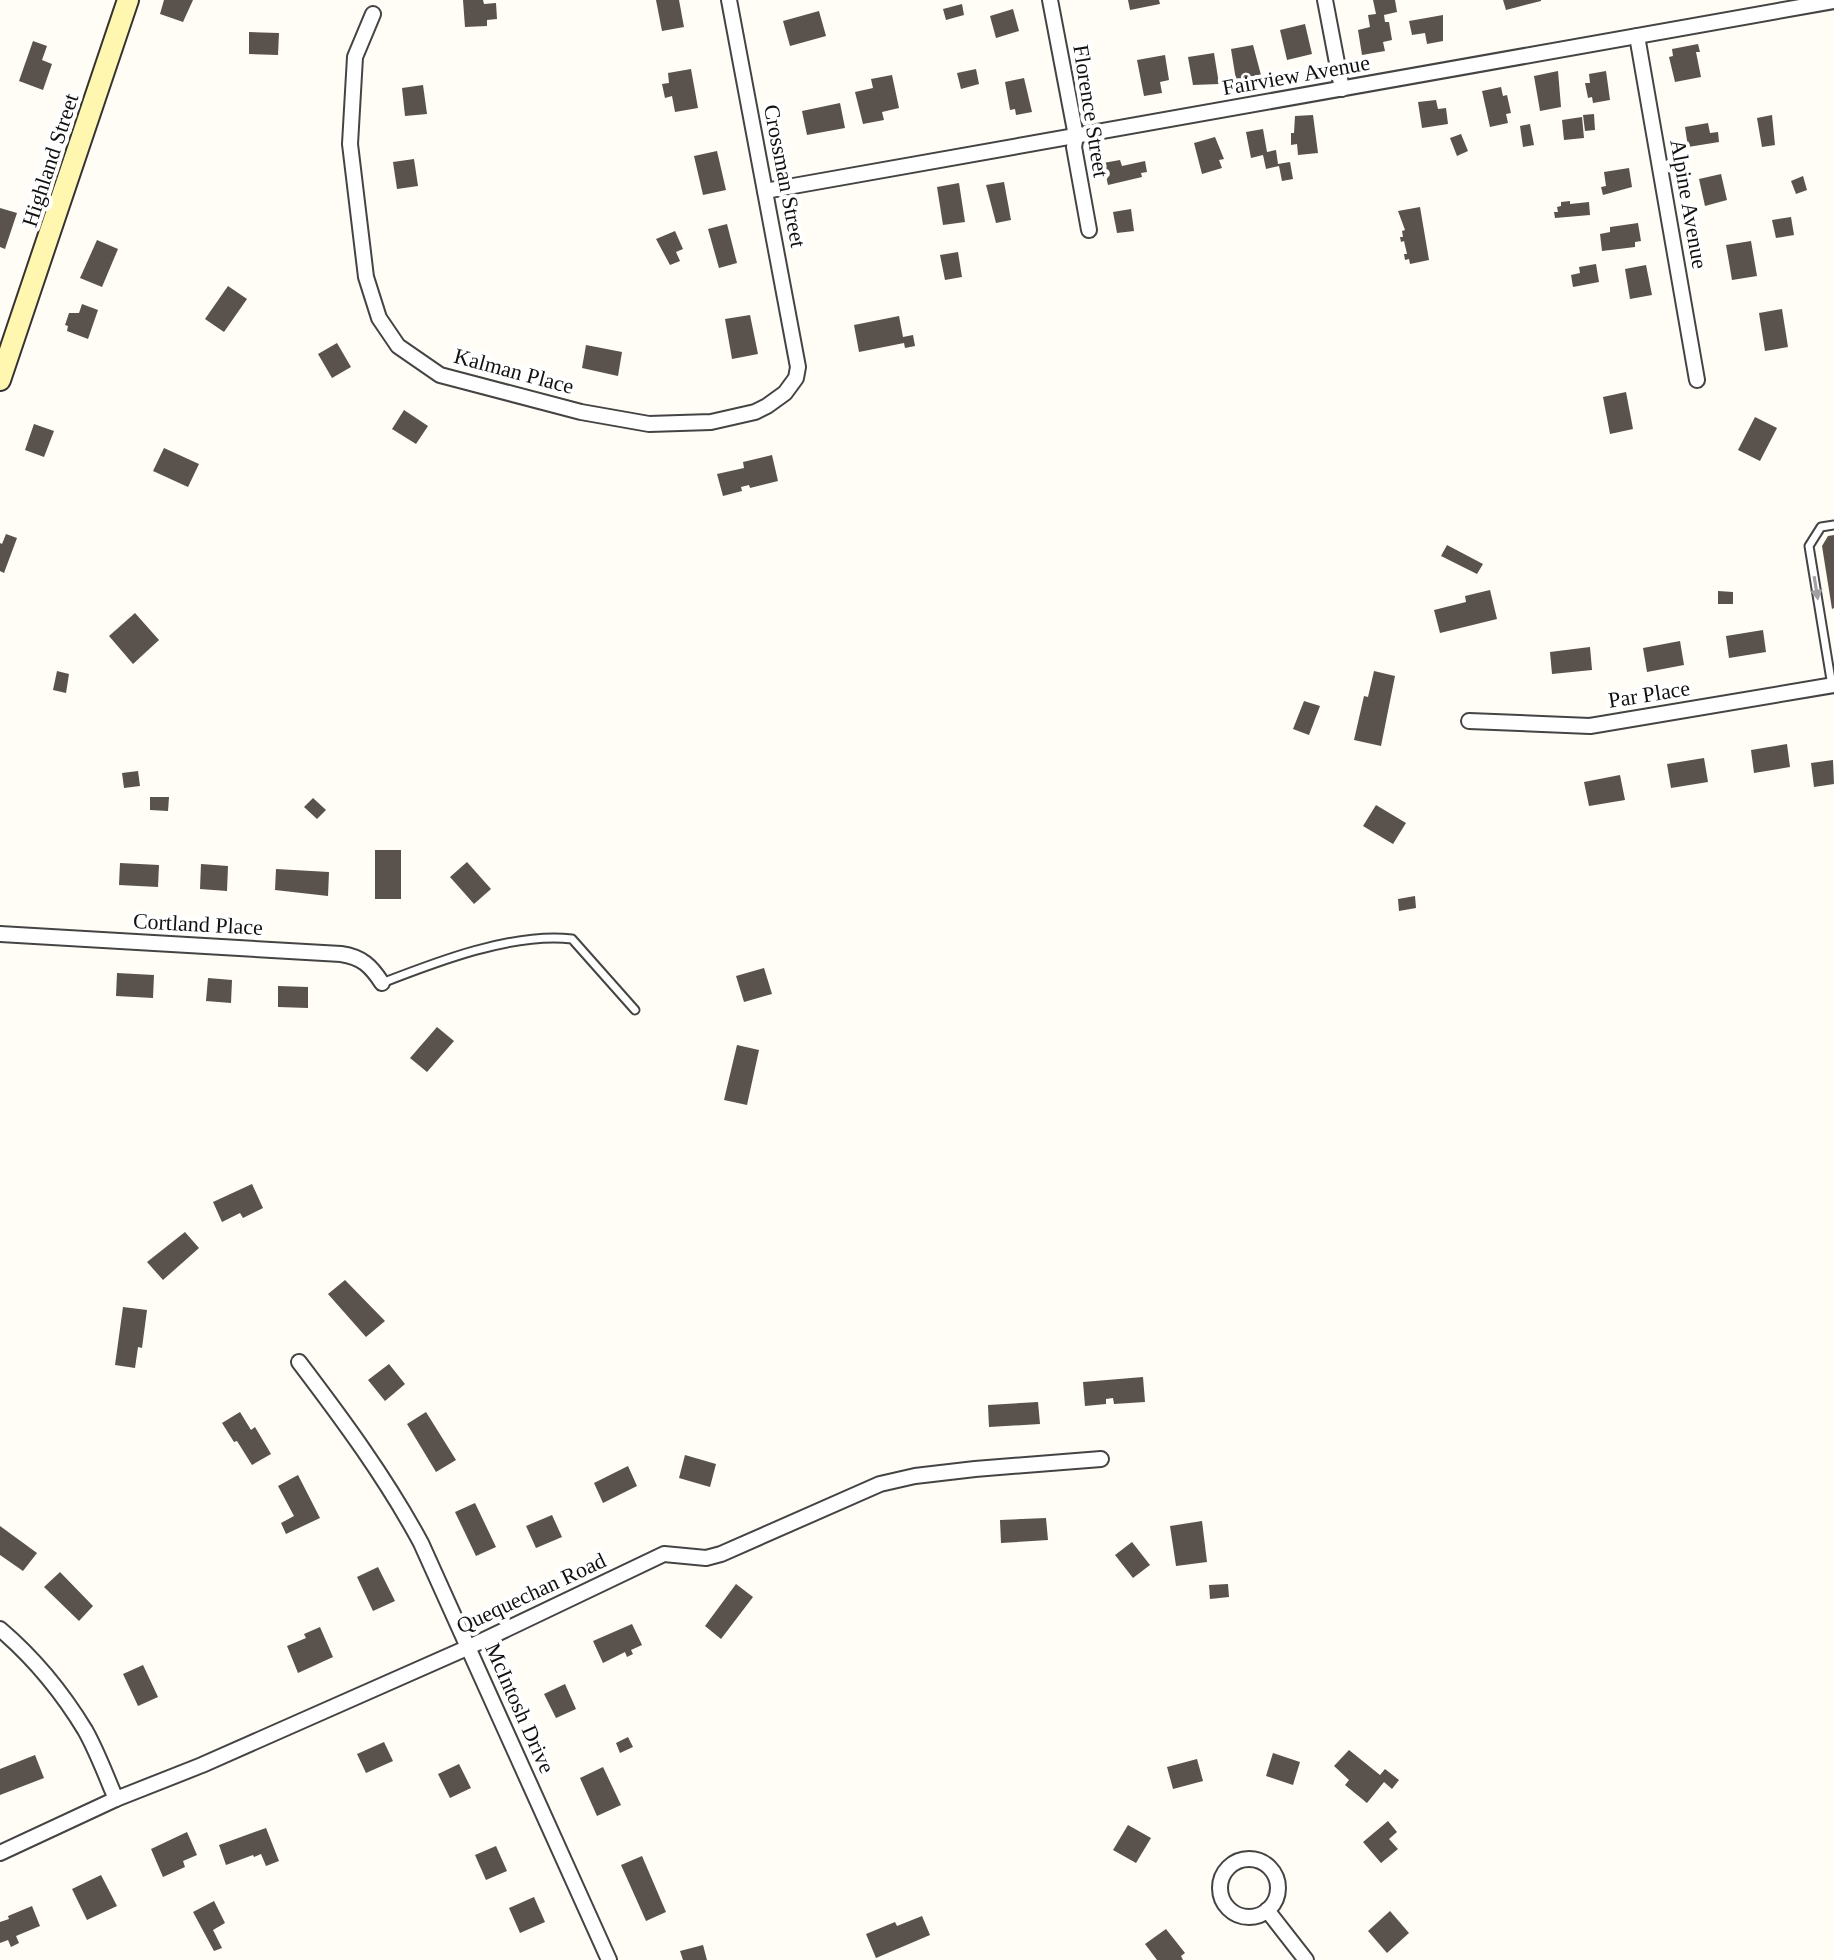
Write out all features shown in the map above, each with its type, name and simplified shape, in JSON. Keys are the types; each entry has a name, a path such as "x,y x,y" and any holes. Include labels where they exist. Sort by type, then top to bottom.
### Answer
{"street":[{"name":"Highland Street","path":"0,380 128,0"},
{"name":"Crossman Street","path":"729,0 797,360"},
{"name":"Florence Street","path":"1050,0 1076,136 1074,147 1089,230"},
{"path":"1325,0 1342,89"},
{"name":"Fairview Avenue","path":"765,191 1834,1"},
{"name":"Kalman Place","path":"373,14 355,57 350,144 366,277 373,305 391,337 411,357 440,375 581,412 664,425 727,419 767,406 792,386 796,378 797,360"},
{"name":"Alpine Avenue","path":"1637,36 1697,380"},
{"name":"Par Place","path":"1469,721 1590,726 1833,685"},
{"name":"Cortland Place","path":"0,934 341,954 362,959 382,983"},
{"name":"McIntosh Drive","path":"299,1362 358,1441 397,1499 421,1543 609,1960"},
{"name":"Quequechan Road","path":"0,1853 116,1799 202,1765 469,1647 664,1554 706,1558 721,1554 880,1484 915,1476 1101,1459"},
{"path":"0,1629 37,1665 62,1697 85,1731 116,1799"},
{"path":"1253,1859 1270,1868 1277,1880 1277,1893 1267,1910 1256,1916 1244,1916 1227,1907 1221,1896 1220,1884 1229,1867 1240,1860 1253,1859"},
{"path":"1267,1910 1306,1960"}],"lane":[{"path":"1833,685 1809,546 1821,527 1834,525"},
{"path":"382,983 452,955 550,937 572,939 635,1010"}],"building":[{"path":"164,0 193,0 183,22 160,14"},
{"path":"463,0 496,3 497,19 487,20 487,26 465,27"},
{"path":"656,0 679,0 684,27 662,31"},
{"path":"1128,0 1159,0 1160,4 1130,10"},
{"path":"1373,0 1395,0 1397,12 1384,15 1385,22 1389,22 1392,40 1383,42 1385,51 1362,55 1358,30 1370,27 1368,15 1376,14"},
{"path":"1503,0 1541,0 1541,1 1506,10"},
{"path":"962,4 964,15 946,20 943,9"},
{"path":"1013,9 1019,31 996,38 990,16"},
{"path":"819,11 826,36 790,46 783,21"},
{"path":"1443,15 1443,41 1427,44 1425,33 1412,35 1409,21"},
{"path":"1305,24 1312,54 1287,60 1280,30"},
{"path":"249,32 279,33 278,55 249,54"},
{"path":"33,41 47,46 42,60 52,64 43,90 19,81"},
{"path":"1698,44 1700,52 1696,52 1701,77 1675,82 1669,57 1673,56 1672,49"},
{"path":"1253,45 1261,75 1236,80 1231,49"},
{"path":"1214,53 1219,84 1193,85 1188,57"},
{"path":"1165,55 1169,80 1160,82 1162,93 1144,96 1137,60"},
{"path":"691,69 698,108 675,112 672,96 665,98 662,84 669,83 668,73"},
{"path":"976,69 979,84 961,89 957,73"},
{"path":"1558,71 1561,107 1540,111 1534,76"},
{"path":"1606,71 1610,100 1593,103 1592,97 1588,98 1585,83 1590,83 1589,74"},
{"path":"892,75 899,108 882,112 884,120 863,124 855,92 873,88 871,79"},
{"path":"1024,78 1032,112 1016,115 1015,109 1010,110 1005,82"},
{"path":"423,85 427,114 405,116 402,88"},
{"path":"1501,87 1503,96 1507,95 1511,113 1506,114 1508,123 1490,127 1482,91"},
{"path":"1436,100 1438,109 1446,108 1448,124 1422,128 1418,102"},
{"path":"840,103 845,128 807,135 802,111"},
{"path":"1594,114 1595,130 1585,131 1583,115"},
{"path":"1313,115 1318,153 1298,155 1297,144 1291,145 1295,116"},
{"path":"1772,115 1775,145 1762,147 1757,118"},
{"path":"1582,117 1584,138 1564,140 1562,120"},
{"path":"1708,123 1710,133 1718,132 1719,142 1688,147 1685,127"},
{"path":"1530,124 1534,145 1523,147 1520,126"},
{"path":"1263,129 1267,152 1276,150 1278,164 1290,162 1293,179 1282,181 1279,166 1266,169 1263,155 1251,158 1246,132"},
{"path":"1461,134 1468,151 1457,156 1450,138"},
{"path":"1215,137 1224,159 1219,160 1222,168 1202,174 1194,143"},
{"path":"717,151 726,190 703,195 694,156"},
{"path":"414,159 418,186 397,189 393,162"},
{"path":"1120,160 1122,166 1145,161 1147,172 1141,173 1142,177 1108,185 1103,163"},
{"path":"1629,168 1632,187 1603,195 1601,187 1606,186 1604,172"},
{"path":"1721,174 1727,200 1705,206 1699,179"},
{"path":"1803,176 1807,190 1796,194 1791,181"},
{"path":"1004,182 1011,220 996,223 986,185"},
{"path":"959,183 965,222 943,225 937,187"},
{"path":"1570,201 1570,204 1589,202 1590,215 1555,218 1554,212 1558,212 1561,202"},
{"path":"1420,207 1429,260 1410,264 1409,259 1405,260 1404,254 1407,254 1400,237 1403,237 1402,231 1405,230 1398,211"},
{"path":"0,208 17,213 5,249 0,247"},
{"path":"1131,209 1134,231 1117,233 1113,212"},
{"path":"1791,217 1794,235 1776,238 1772,220"},
{"path":"1638,223 1641,241 1635,242 1635,247 1602,251 1600,234 1610,232 1610,227"},
{"path":"727,224 737,263 719,268 708,229"},
{"path":"675,231 683,249 676,252 680,261 670,265 656,239"},
{"path":"97,240 118,249 102,287 80,278"},
{"path":"1751,241 1757,276 1732,280 1726,245"},
{"path":"958,252 962,277 945,280 940,255"},
{"path":"1596,264 1599,282 1573,287 1571,275 1580,273 1579,267"},
{"path":"1646,265 1652,295 1630,299 1625,269"},
{"path":"228,286 247,299 224,332 205,319"},
{"path":"82,304 98,310 88,339 67,331 68,326 65,325 69,313 79,313"},
{"path":"1782,309 1788,347 1765,351 1759,313"},
{"path":"750,315 758,354 732,359 725,319"},
{"path":"899,316 903,337 913,335 915,346 905,348 904,343 859,352 854,325"},
{"path":"337,343 351,367 332,378 318,354"},
{"path":"586,345 622,352 618,376 582,368"},
{"path":"1626,392 1633,429 1610,434 1603,397"},
{"path":"404,410 428,426 416,444 392,429"},
{"path":"1755,417 1777,428 1760,461 1738,450"},
{"path":"34,424 54,431 44,457 25,450"},
{"path":"164,448 199,464 188,487 153,471"},
{"path":"772,455 778,481 750,488 749,485 741,487 742,491 723,496 717,474 744,468 743,462"},
{"path":"6,534 17,538 4,573 0,571 0,543"},
{"path":"1834,535 1832,609 1822,546 1828,536"},
{"path":"1447,545 1483,564 1477,574 1441,556"},
{"path":"1490,590 1497,619 1440,633 1434,610 1466,602 1465,596"},
{"path":"1718,591 1733,592 1733,604 1718,604"},
{"path":"135,613 159,640 133,664 109,636"},
{"path":"1763,630 1766,652 1729,658 1726,636"},
{"path":"1680,641 1684,665 1647,672 1643,648"},
{"path":"1590,647 1592,670 1552,674 1550,652"},
{"path":"57,671 69,674 66,693 53,690"},
{"path":"1374,671 1395,676 1381,746 1354,740 1364,696 1368,697"},
{"path":"1304,701 1320,706 1309,735 1293,729"},
{"path":"1787,744 1790,767 1754,773 1751,750"},
{"path":"1704,758 1708,782 1671,788 1667,764"},
{"path":"1833,760 1834,784 1814,787 1811,763"},
{"path":"138,771 140,786 124,788 122,773"},
{"path":"1620,775 1625,800 1589,806 1584,782"},
{"path":"150,797 169,797 168,811 150,810"},
{"path":"313,798 326,810 317,819 304,807"},
{"path":"1376,805 1406,823 1393,844 1363,826"},
{"path":"375,850 401,850 401,899 375,899"},
{"path":"467,862 491,889 474,904 450,877"},
{"path":"120,863 159,865 158,887 119,885"},
{"path":"201,864 228,866 227,891 200,889"},
{"path":"276,869 329,872 328,896 275,890"},
{"path":"1415,896 1416,908 1399,911 1398,899"},
{"path":"764,968 772,994 744,1002 736,976"},
{"path":"117,973 154,975 153,998 116,996"},
{"path":"208,978 232,980 231,1003 206,1001"},
{"path":"278,986 308,987 308,1008 278,1007"},
{"path":"437,1027 454,1041 427,1072 410,1058"},
{"path":"737,1045 759,1050 747,1105 724,1100"},
{"path":"252,1184 263,1208 243,1218 240,1213 222,1222 213,1202"},
{"path":"185,1232 199,1248 163,1280 147,1262"},
{"path":"345,1280 385,1321 366,1337 328,1294"},
{"path":"123,1307 147,1310 142,1348 138,1347 135,1368 115,1365"},
{"path":"389,1364 405,1384 385,1401 368,1380"},
{"path":"1143,1377 1145,1402 1114,1404 1113,1398 1106,1399 1106,1404 1085,1406 1083,1382"},
{"path":"1038,1402 1040,1424 989,1427 988,1405"},
{"path":"240,1412 251,1430 255,1427 271,1454 252,1465 222,1423"},
{"path":"426,1412 456,1460 436,1472 407,1424"},
{"path":"685,1455 716,1464 710,1487 679,1478"},
{"path":"628,1466 637,1486 603,1503 594,1483"},
{"path":"298,1475 320,1518 286,1534 281,1523 294,1516 278,1486"},
{"path":"475,1503 496,1547 476,1556 455,1512"},
{"path":"552,1515 562,1537 536,1548 526,1526"},
{"path":"1046,1518 1048,1540 1001,1543 1000,1520"},
{"path":"1202,1521 1207,1562 1176,1566 1170,1526"},
{"path":"0,1526 37,1553 23,1571 0,1555"},
{"path":"1132,1542 1150,1565 1133,1578 1115,1555"},
{"path":"378,1567 395,1601 373,1611 357,1577"},
{"path":"60,1572 93,1606 79,1621 44,1587"},
{"path":"736,1584 753,1597 721,1639 705,1626"},
{"path":"1228,1584 1229,1597 1210,1599 1209,1585"},
{"path":"632,1624 642,1645 631,1650 633,1654 627,1657 625,1652 603,1663 593,1641"},
{"path":"320,1627 333,1657 298,1673 287,1646 306,1638 304,1634"},
{"path":"143,1665 158,1697 138,1706 123,1674"},
{"path":"565,1684 576,1709 556,1718 544,1694"},
{"path":"628,1737 633,1747 620,1753 616,1743"},
{"path":"384,1742 393,1761 366,1773 357,1754"},
{"path":"1349,1750 1380,1775 1385,1769 1399,1780 1392,1789 1384,1782 1367,1803 1345,1785 1349,1780 1334,1766"},
{"path":"1273,1753 1300,1762 1293,1785 1266,1776"},
{"path":"35,1755 44,1778 0,1795 0,1769"},
{"path":"1197,1759 1203,1781 1173,1789 1167,1767"},
{"path":"459,1764 471,1788 450,1798 438,1774"},
{"path":"603,1767 621,1805 597,1816 580,1778"},
{"path":"1388,1821 1397,1832 1389,1839 1398,1849 1381,1863 1363,1842"},
{"path":"1128,1825 1151,1838 1136,1863 1113,1850"},
{"path":"266,1828 279,1861 266,1866 261,1854 226,1865 219,1845"},
{"path":"187,1832 197,1855 183,1861 185,1867 163,1877 151,1849"},
{"path":"496,1846 507,1871 486,1880 475,1855"},
{"path":"642,1856 666,1912 646,1921 621,1865"},
{"path":"101,1875 117,1906 87,1920 72,1889"},
{"path":"534,1897 545,1922 520,1933 509,1908"},
{"path":"214,1901 225,1923 213,1930 222,1948 214,1951 193,1912"},
{"path":"32,1906 40,1926 16,1936 19,1943 11,1947 8,1940 0,1943 0,1922"},
{"path":"1390,1911 1409,1933 1387,1953 1368,1931"},
{"path":"922,1916 930,1935 876,1958 866,1934 895,1922 897,1926"},
{"path":"1166,1929 1185,1953 1181,1956 1183,1960 1157,1960 1145,1944"},
{"path":"703,1945 707,1960 683,1960 680,1951"}]}
